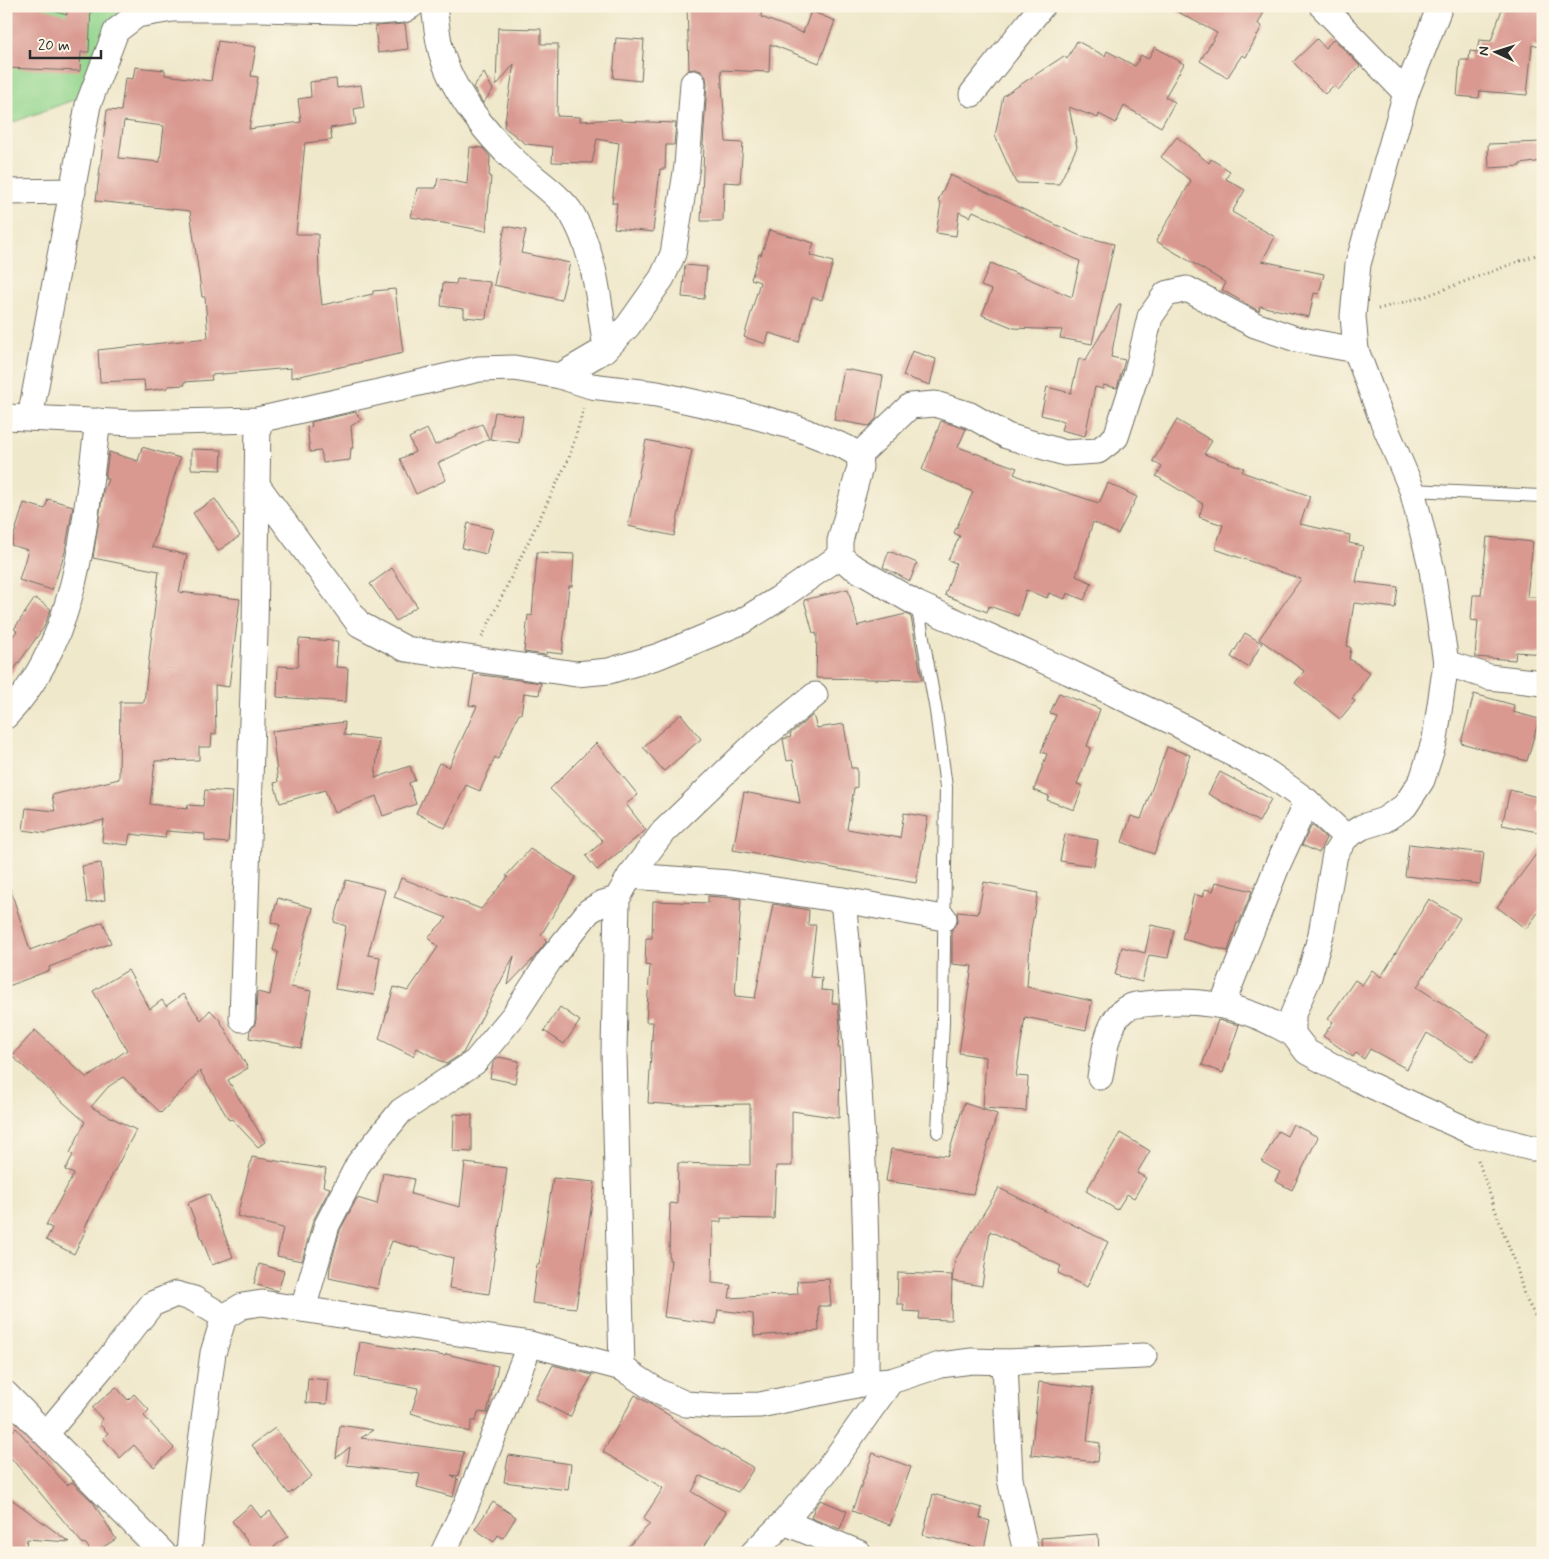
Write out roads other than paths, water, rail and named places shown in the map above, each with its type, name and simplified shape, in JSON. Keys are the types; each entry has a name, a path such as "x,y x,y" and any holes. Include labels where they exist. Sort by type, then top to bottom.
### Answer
{"street":[{"path":"411,6 404,10 378,12 172,9 137,15 116,31 88,105 73,190 18,418 134,423 258,420 480,370 514,368 560,376 591,386 657,394 743,413 797,428 845,447 859,455"},
{"path":"434,6 441,49 453,81 477,120 516,162 571,212 585,239 594,269 606,349"},
{"path":"972,94 1042,6"},
{"path":"1322,6 1406,93"},
{"path":"1293,1034 1293,1014 1309,977 1321,934 1335,854 1346,837 1362,827 1384,820 1405,806 1422,780 1435,739 1446,664 1432,570 1412,490 1381,417 1356,350 1353,316 1358,264 1406,93 1440,6"},
{"path":"560,376 606,349 628,326 662,278 673,254 687,166 693,83"},
{"path":"6,192 73,190"},
{"path":"859,455 910,406 935,404 970,415 1007,436 1065,453 1098,451 1116,437 1137,372 1150,317 1166,294 1187,289 1255,325 1296,339 1356,350"},
{"path":"242,1019 255,651 258,420"},
{"path":"6,716 22,700 52,647 70,598 81,546 98,422"},
{"path":"859,455 860,467 840,540 840,556 850,565 916,604 1069,672 1179,725 1268,773 1307,801 1346,837"},
{"path":"257,485 359,624 406,649 576,674 609,671 660,656 741,622 840,556"},
{"path":"1446,664 1489,677 1543,683"},
{"path":"622,1368 614,1053 617,899 630,876 663,832 757,742 815,695"},
{"path":"1222,1005 1278,864 1307,801"},
{"path":"630,876 729,883 843,900 944,918"},
{"path":"303,1309 328,1225 359,1163 401,1111 475,1062 514,1015 549,961 590,911 603,903 617,899"},
{"path":"843,900 853,1000 861,1121 866,1255 866,1383"},
{"path":"1100,1077 1114,1022 1125,1009 1139,1004 1172,1001 1222,1005 1258,1016 1293,1034 1307,1052 1355,1078 1476,1134 1532,1148 1543,1148"},
{"path":"46,1434 152,1304 176,1294 194,1299 224,1317"},
{"path":"189,1553 195,1487 213,1353 224,1317 242,1306 262,1303 530,1344 622,1368 659,1392 686,1404 716,1406 760,1405 866,1383 891,1381 940,1366 972,1361 1005,1362 1144,1356"},
{"path":"443,1553 466,1505 530,1344"},
{"path":"1005,1362 1010,1479 1026,1553"},
{"path":"753,1553 784,1522 828,1469 891,1381"},
{"path":"6,1394 163,1553"},
{"path":"784,1522 860,1553"}],"lane":[{"path":"1412,490 1541,496"},
{"path":"916,604 936,711 946,786 943,1022 938,1132"}]}
